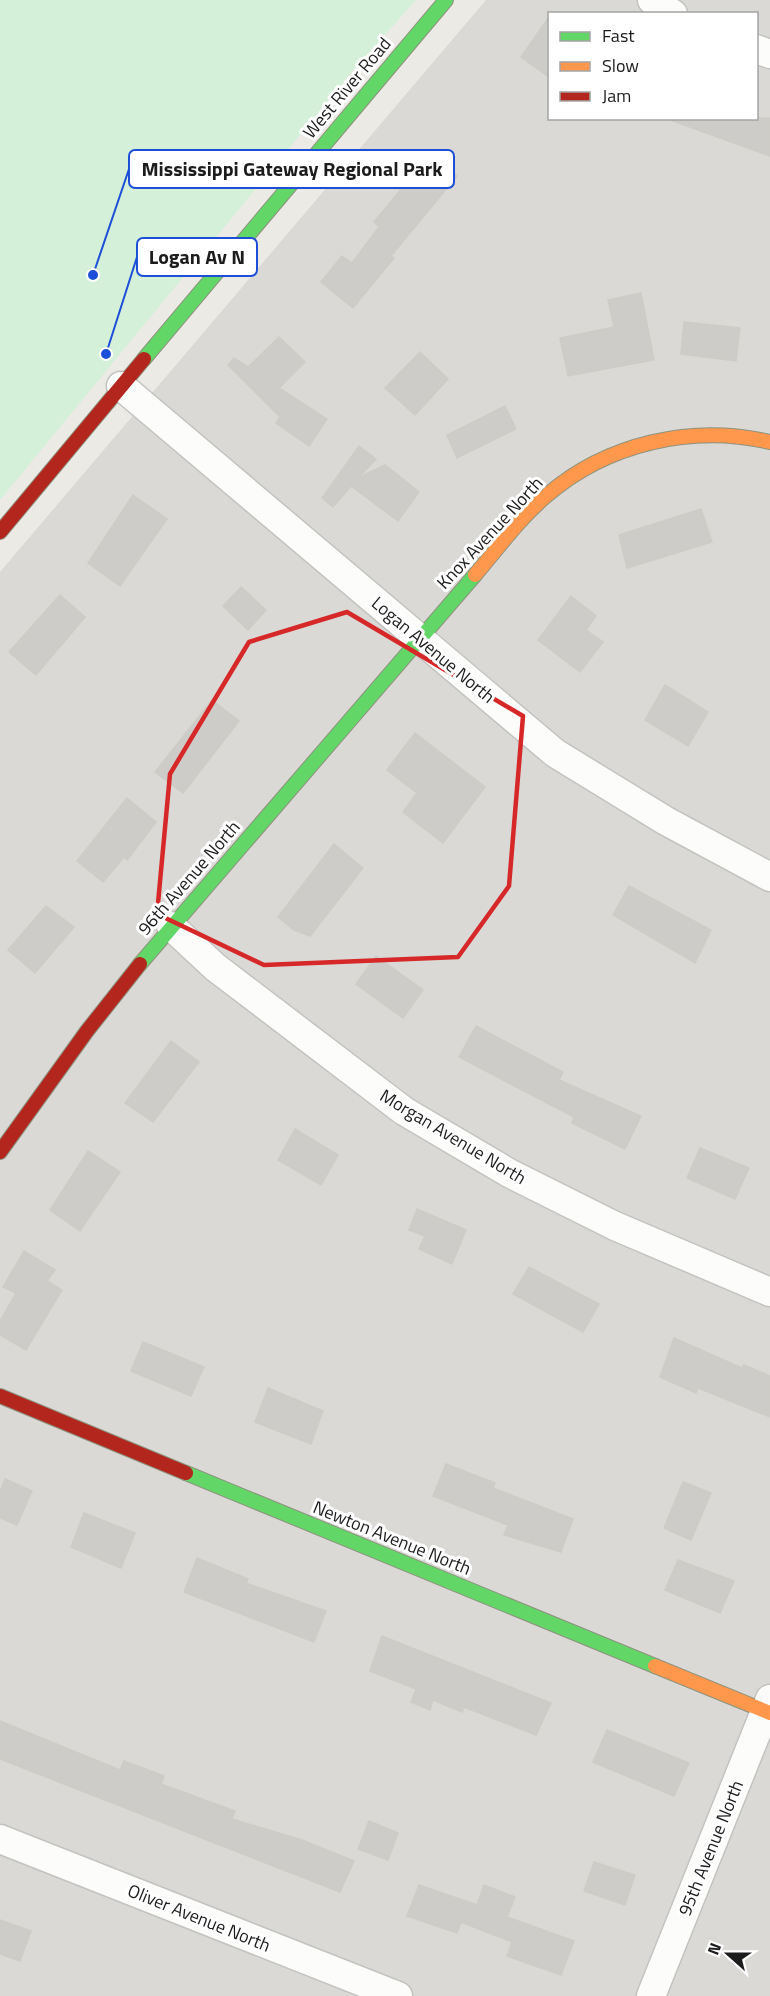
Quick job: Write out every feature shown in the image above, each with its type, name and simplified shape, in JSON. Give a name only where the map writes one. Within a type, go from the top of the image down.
[{"type":"street","name":"West River Road","points":[[0,532],[446,0]]},
{"type":"street","points":[[652,0],[671,12]]},
{"type":"street","name":"Logan Avenue North","points":[[121,386],[555,753],[666,821],[770,877]]},
{"type":"street","name":"Knox Avenue North","points":[[419,638],[519,525],[556,487],[603,459],[653,441],[707,434],[770,442]]},
{"type":"street","name":"96th Avenue North","points":[[0,1152],[46,1083],[171,926],[419,638]]},
{"type":"street","name":"Morgan Avenue North","points":[[171,926],[215,967],[404,1111],[509,1173],[615,1226],[770,1292]]},
{"type":"street","name":"Newton Avenue North","points":[[0,1396],[768,1708]]},
{"type":"street","name":"95th Avenue North","points":[[651,1996],[768,1708]]},
{"type":"street","name":"Oliver Avenue North","points":[[0,1839],[398,1996]]},
{"type":"highlighted area","points":[[347,612],[523,716],[509,886],[458,957],[264,965],[157,914],[170,774],[249,642]]},
{"type":"shaded area","points":[[486,0],[770,0],[770,1996],[0,1996],[0,572]]},
{"type":"green space","points":[[0,0],[416,0],[355,68],[0,500]]},
{"type":"building","points":[[548,18],[548,76],[521,57]]},
{"type":"building","points":[[770,118],[770,156],[673,121]]},
{"type":"building","points":[[431,153],[457,176],[391,256],[394,258],[353,308],[321,282],[342,256],[352,263],[379,227],[374,222]]},
{"type":"building","points":[[641,293],[654,360],[568,376],[560,338],[614,327],[608,300]]},
{"type":"building","points":[[684,322],[740,328],[736,361],[681,354]]},
{"type":"building","points":[[279,337],[305,362],[279,388],[327,419],[309,446],[276,423],[280,417],[228,365],[234,358],[248,367]]},
{"type":"building","points":[[420,352],[448,379],[415,415],[385,388]]},
{"type":"building","points":[[505,406],[516,429],[457,458],[447,435]]},
{"type":"building","points":[[359,446],[376,459],[358,478],[385,465],[419,492],[398,521],[351,486],[333,507],[322,498]]},
{"type":"building","points":[[133,495],[167,519],[120,586],[88,563]]},
{"type":"building","points":[[701,509],[712,542],[627,568],[619,535]]},
{"type":"building","points":[[241,587],[266,610],[248,630],[223,606]]},
{"type":"building","points":[[60,595],[85,617],[36,675],[9,652]]},
{"type":"building","points":[[571,596],[596,616],[586,630],[603,642],[580,672],[538,640]]},
{"type":"building","points":[[665,685],[708,712],[688,746],[645,720]]},
{"type":"building","points":[[212,700],[239,721],[183,793],[155,772]]},
{"type":"building","points":[[415,733],[485,787],[443,843],[403,812],[417,793],[387,770]]},
{"type":"building","points":[[127,798],[156,822],[127,860],[124,857],[103,882],[77,861]]},
{"type":"building","points":[[334,844],[363,868],[310,936],[294,930],[278,917]]},
{"type":"building","points":[[629,886],[711,930],[695,963],[613,915]]},
{"type":"building","points":[[46,906],[74,927],[35,973],[8,950]]},
{"type":"building","points":[[376,956],[423,990],[403,1018],[356,984]]},
{"type":"building","points":[[476,1026],[563,1072],[559,1080],[641,1116],[625,1149],[572,1123],[574,1117],[459,1057]]},
{"type":"building","points":[[171,1041],[199,1062],[153,1122],[125,1103]]},
{"type":"building","points":[[295,1129],[338,1155],[321,1185],[278,1160]]},
{"type":"building","points":[[700,1148],[749,1168],[735,1199],[687,1178]]},
{"type":"building","points":[[88,1151],[120,1172],[80,1231],[50,1210]]},
{"type":"building","points":[[417,1209],[466,1230],[452,1264],[419,1249],[425,1236],[409,1230]]},
{"type":"building","points":[[24,1251],[55,1270],[47,1281],[62,1290],[26,1350],[0,1335],[0,1321],[16,1293],[3,1287]]},
{"type":"building","points":[[529,1267],[599,1304],[583,1332],[513,1294]]},
{"type":"building","points":[[674,1338],[742,1368],[744,1365],[770,1376],[770,1417],[698,1388],[696,1393],[660,1377]]},
{"type":"building","points":[[143,1342],[204,1367],[191,1396],[131,1371]]},
{"type":"building","points":[[268,1388],[323,1411],[311,1444],[255,1422]]},
{"type":"building","points":[[446,1464],[495,1483],[493,1488],[573,1519],[561,1552],[504,1535],[508,1525],[433,1496]]},
{"type":"building","points":[[5,1479],[32,1491],[17,1525],[0,1518],[0,1492]]},
{"type":"building","points":[[683,1482],[711,1493],[691,1540],[664,1528]]},
{"type":"building","points":[[84,1513],[135,1533],[121,1568],[71,1547]]},
{"type":"building","points":[[197,1558],[248,1579],[246,1583],[326,1611],[314,1642],[184,1592]]},
{"type":"building","points":[[678,1560],[734,1581],[720,1613],[665,1590]]},
{"type":"building","points":[[382,1636],[551,1703],[536,1735],[464,1707],[462,1712],[433,1700],[430,1710],[411,1702],[416,1689],[370,1671]]},
{"type":"building","points":[[0,1721],[120,1770],[124,1761],[164,1776],[161,1784],[235,1811],[232,1819],[302,1840],[354,1861],[340,1892],[0,1759]]},
{"type":"building","points":[[607,1730],[689,1763],[674,1796],[593,1762]]},
{"type":"building","points":[[369,1821],[398,1833],[388,1860],[358,1849]]},
{"type":"building","points":[[594,1862],[635,1875],[625,1905],[584,1891]]},
{"type":"building","points":[[419,1885],[477,1905],[484,1885],[515,1897],[507,1917],[574,1941],[561,1975],[507,1956],[512,1942],[461,1922],[457,1933],[407,1916]]},
{"type":"building","points":[[0,1920],[31,1931],[20,1961],[0,1954]]},
{"type":"traffic: fast","points":[[144,359],[446,0]]},
{"type":"traffic: fast","points":[[140,964],[475,575]]},
{"type":"traffic: fast","points":[[186,1473],[655,1666]]},
{"type":"traffic: slow","points":[[475,575],[536,505],[570,478],[596,463],[652,442],[681,437],[711,435],[770,442]]},
{"type":"traffic: slow","points":[[655,1666],[770,1713]]},
{"type":"traffic: jam","points":[[0,532],[144,359]]},
{"type":"traffic: jam","points":[[0,1152],[87,1031],[140,964]]},
{"type":"traffic: jam","points":[[0,1396],[186,1473]]},
{"type":"place","name":"Mississippi Gateway Regional Park","points":[[93,275]]},
{"type":"place","name":"Logan Av N","points":[[106,354]]}]
